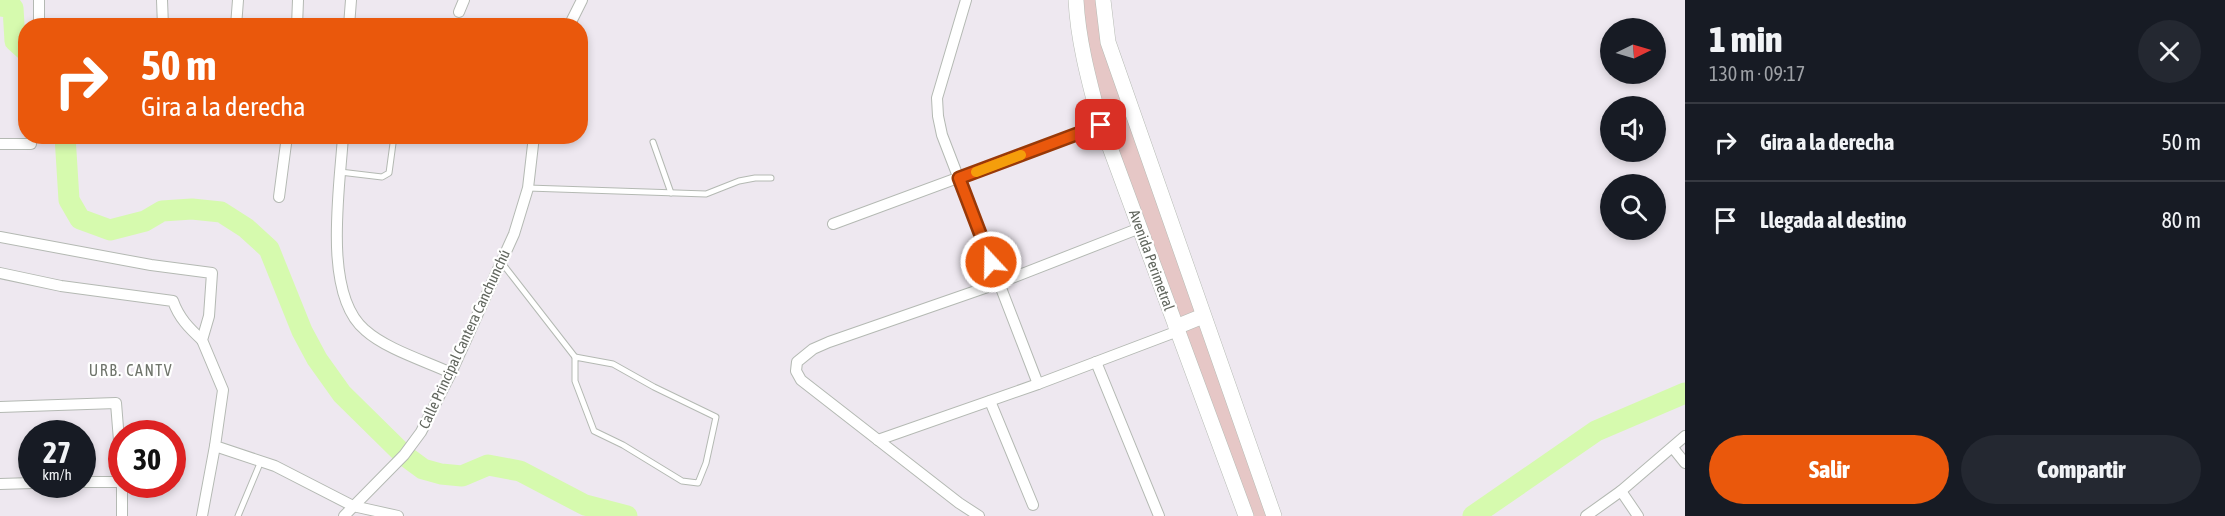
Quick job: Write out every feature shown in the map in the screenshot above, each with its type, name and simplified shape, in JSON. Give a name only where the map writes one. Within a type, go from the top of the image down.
[{"type":"main road","name":"Avenida Perimetral","points":[[1076,0],[1086,69],[1101,125],[1246,516]]},
{"type":"main road","name":"Avenida Perimetral","points":[[1103,0],[1108,42],[1274,516]]},
{"type":"main road","points":[[1177,329],[1203,316]]},
{"type":"street","points":[[39,0],[39,18]]},
{"type":"street","points":[[162,0],[163,18]]},
{"type":"street","points":[[237,18],[238,0]]},
{"type":"street","points":[[297,18],[298,0]]},
{"type":"street","points":[[350,18],[351,0]]},
{"type":"street","points":[[459,12],[464,0]]},
{"type":"street","points":[[573,18],[582,0]]},
{"type":"street","points":[[966,0],[937,98],[938,116],[942,135],[1038,384]]},
{"type":"street","points":[[833,224],[1101,125]]},
{"type":"street","points":[[0,144],[31,144]]},
{"type":"street","points":[[279,197],[286,144]]},
{"type":"street","points":[[342,144],[336,264],[350,312],[364,330],[388,344],[451,373]]},
{"type":"street","name":"Calle Principal Cantera Canchunchú","points":[[344,516],[404,455],[421,432],[451,373],[514,234],[528,188],[533,144]]},
{"type":"street","points":[[979,516],[959,503],[801,380],[796,371],[797,362],[813,349],[829,342],[999,283],[1140,228]]},
{"type":"street","points":[[0,237],[151,265],[212,273],[209,316],[202,340]]},
{"type":"street","points":[[0,273],[62,286],[173,301],[187,327],[202,340],[223,390],[202,516]]},
{"type":"street","points":[[878,440],[1038,384],[1177,329]]},
{"type":"street","points":[[1096,362],[1159,516]]},
{"type":"street","points":[[990,401],[1034,505]]},
{"type":"street","points":[[0,407],[116,403],[117,420]]},
{"type":"street","points":[[1586,516],[1621,491],[1685,436]]},
{"type":"street","points":[[215,446],[275,466],[353,506],[398,516]]},
{"type":"street","points":[[1673,448],[1685,463]]},
{"type":"street","points":[[0,484],[18,483]]},
{"type":"street","points":[[1621,491],[1638,516]]},
{"type":"street","points":[[122,498],[122,516]]},
{"type":"lane","points":[[653,141],[671,193]]},
{"type":"lane","points":[[340,172],[386,176],[389,172],[393,144]]},
{"type":"lane","points":[[528,188],[706,194],[739,181],[771,178]]},
{"type":"lane","points":[[501,261],[575,357],[575,381],[594,431],[623,445],[682,481],[698,483],[706,463],[716,417],[613,364],[575,357]]},
{"type":"lane","points":[[238,516],[261,461]]},
{"type":"shaded area","points":[[1076,0],[1103,0],[1108,42],[1274,516],[1246,516],[1098,115]]},
{"type":"waterway","points":[[0,6],[13,8],[15,41],[18,44]]},
{"type":"waterway","points":[[66,144],[69,200],[80,219],[110,230],[145,221],[162,211],[192,209],[221,212],[246,228],[269,249],[302,331],[317,359],[342,394],[404,455],[423,469],[462,476],[488,465],[520,471],[585,505],[627,516]]},
{"type":"waterway","points":[[1473,516],[1596,431],[1685,393]]},
{"type":"slow traffic","points":[[976,172],[1021,155]]},
{"type":"district","name":"URB. CANTV","points":[[131,370]]},
{"type":"route","points":[[991,262],[959,178],[1101,125]]}]
